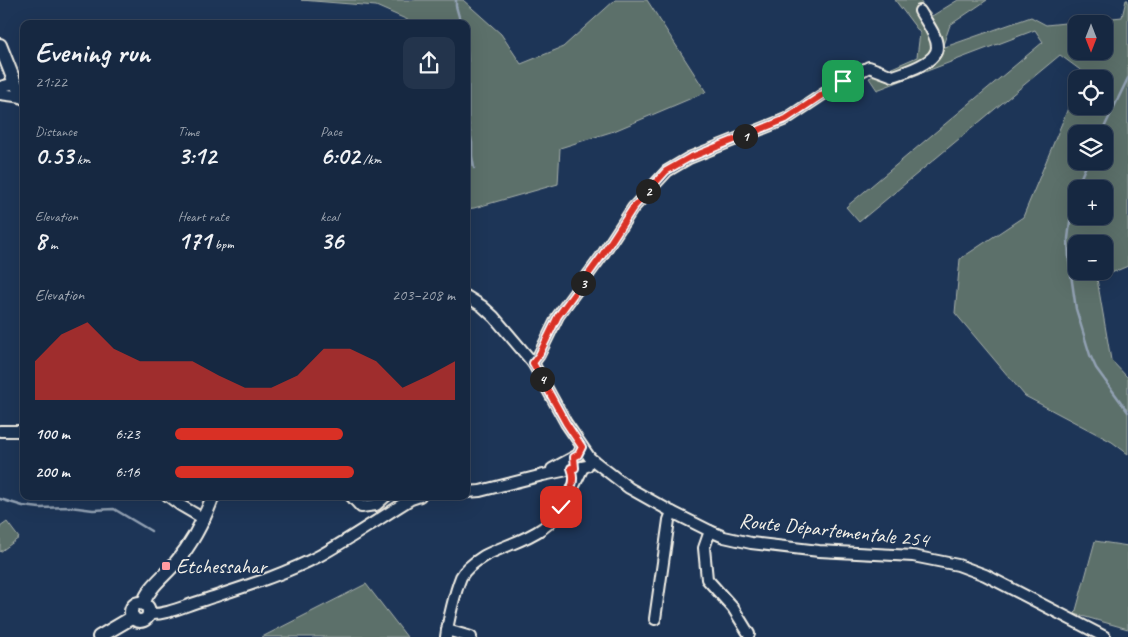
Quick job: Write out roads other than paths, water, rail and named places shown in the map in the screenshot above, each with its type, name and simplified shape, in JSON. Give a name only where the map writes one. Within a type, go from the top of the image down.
[{"type":"main road","points":[[0,45],[20,91]]},
{"type":"main road","points":[[98,637],[134,618],[133,607],[137,604],[146,609],[148,590],[178,560],[204,519],[211,500]]},
{"type":"street","points":[[533,363],[539,355],[558,316],[601,257],[633,208],[666,171],[689,158],[786,119],[843,81],[869,67],[893,76],[915,68],[932,58],[936,54],[937,46],[933,34],[920,12]]},
{"type":"street","points":[[0,87],[15,83]]},
{"type":"street","points":[[0,94],[20,96]]},
{"type":"street","name":"Route Départementale 254","points":[[470,298],[494,317],[533,363],[566,423],[582,447],[597,464],[629,488],[672,512],[710,532],[751,543],[819,551],[913,556],[958,565],[985,575],[1105,637]]},
{"type":"street","points":[[0,431],[20,431]]},
{"type":"street","points":[[543,474],[578,455],[582,447]]},
{"type":"street","points":[[471,637],[447,633],[462,576],[470,566],[484,556],[522,540],[544,528],[552,520],[572,489],[573,474],[576,468],[574,457]]},
{"type":"street","points":[[470,492],[506,486],[543,474],[597,464]]},
{"type":"street","points":[[173,500],[204,519]]},
{"type":"street","points":[[355,500],[361,507],[376,505],[382,500]]},
{"type":"street","points":[[146,609],[164,612],[260,581],[300,565],[319,556],[408,500]]},
{"type":"street","points":[[655,620],[669,520],[672,512]]},
{"type":"street","points":[[710,532],[704,548],[707,579],[733,608],[749,634]]},
{"type":"waterway","points":[[456,0],[460,20]]},
{"type":"waterway","points":[[1105,125],[1128,78]]},
{"type":"waterway","points":[[470,132],[474,168]]},
{"type":"waterway","points":[[1084,170],[1073,196],[1068,239],[1069,261],[1076,309],[1090,355],[1096,368],[1128,412]]},
{"type":"waterway","points":[[0,499],[23,506],[40,508],[114,509],[151,531]]},
{"type":"place","name":"Etchessahar","points":[[166,566]]}]
